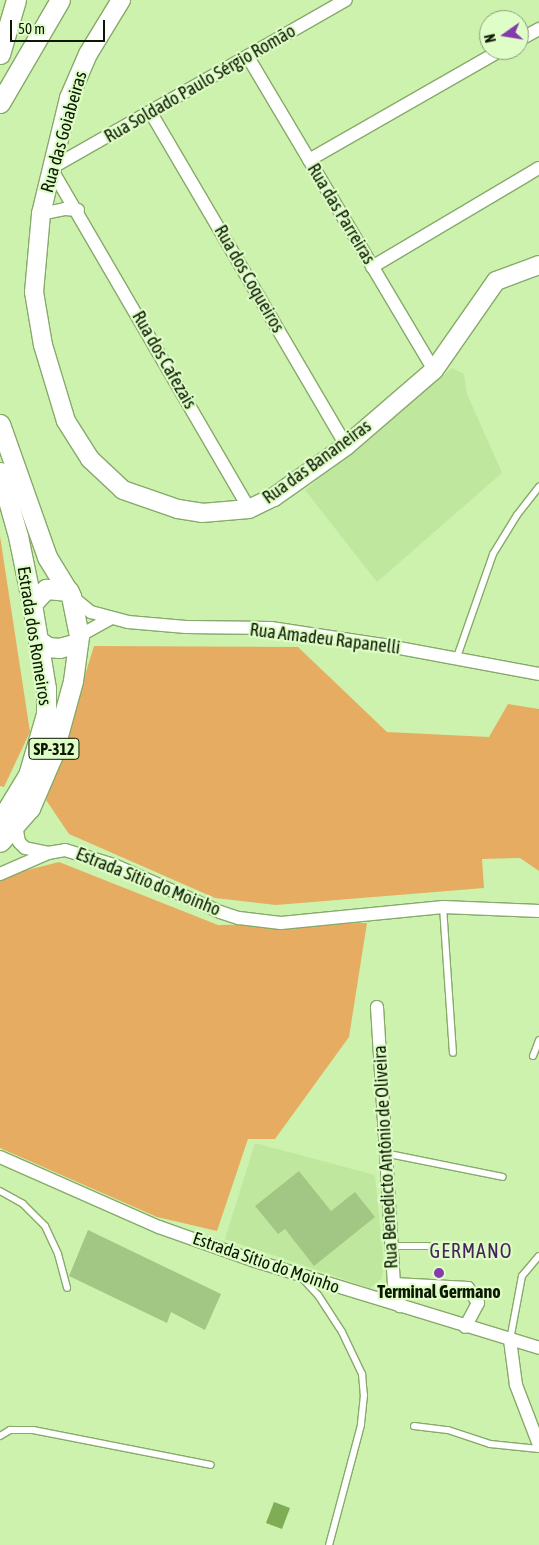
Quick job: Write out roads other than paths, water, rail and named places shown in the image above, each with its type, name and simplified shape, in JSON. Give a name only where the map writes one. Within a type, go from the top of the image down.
[{"type":"main road","points":[[0,54],[16,0]]},
{"type":"main road","points":[[0,103],[60,0]]},
{"type":"main road","name":"Estrada dos Romeiros","points":[[0,424],[44,548],[70,594],[79,640],[73,681],[52,757],[30,808],[5,835]]},
{"type":"main road","name":"Estrada dos Romeiros","points":[[0,472],[18,536],[39,640],[46,689],[43,734],[5,835]]},
{"type":"main road","points":[[32,604],[46,589],[70,594]]},
{"type":"main road","points":[[39,640],[48,647],[59,648],[79,640]]},
{"type":"street","name":"Rua das Goiabeiras","points":[[41,214],[78,75],[121,0]]},
{"type":"street","name":"Rua Soldado Paulo Sérgio Romão","points":[[52,169],[346,0]]},
{"type":"street","name":"Rua das Parreiras","points":[[248,57],[434,370]]},
{"type":"street","points":[[309,160],[484,60]]},
{"type":"street","name":"Rua dos Coqueiros","points":[[151,113],[346,446]]},
{"type":"street","points":[[372,267],[539,168]]},
{"type":"street","name":"Rua dos Cafezais","points":[[52,169],[78,210],[249,509]]},
{"type":"street","points":[[41,214],[65,209],[78,210]]},
{"type":"street","name":"Rua das Bananeiras","points":[[41,214],[35,265],[37,319],[58,398],[78,444],[110,480],[141,498],[202,513],[249,509],[274,497],[346,446],[434,370],[454,345],[490,288],[508,275],[539,265]]},
{"type":"street","name":"Rua Amadeu Rapanelli","points":[[70,594],[91,612],[110,619],[186,627],[271,628],[457,658],[539,674]]},
{"type":"street","points":[[79,640],[110,619]]},
{"type":"street","points":[[5,835],[19,842],[25,848],[48,854]]},
{"type":"street","name":"Estrada Sítio do Moinho","points":[[0,874],[48,854],[65,850],[93,858],[200,904],[258,921],[314,921],[443,907],[539,910]]},
{"type":"street","name":"Rua Benedicto Antônio de Oliveira","points":[[377,1007],[384,1153],[391,1246],[394,1284],[400,1306]]},
{"type":"street","name":"Estrada Sítio do Moinho","points":[[0,1158],[159,1227],[298,1275],[539,1348]]},
{"type":"street","points":[[394,1284],[468,1288],[478,1304],[465,1327]]},
{"type":"street","points":[[510,1340],[516,1385],[539,1447]]},
{"type":"lane","points":[[457,658],[493,554],[516,515],[539,487]]},
{"type":"lane","points":[[443,907],[453,1053]]},
{"type":"lane","points":[[533,1056],[539,1040]]},
{"type":"lane","points":[[384,1153],[503,1177]]},
{"type":"lane","points":[[0,1191],[23,1204],[45,1226],[58,1254],[67,1288]]},
{"type":"lane","points":[[391,1246],[428,1246]]},
{"type":"lane","points":[[510,1340],[522,1276],[539,1256]]},
{"type":"lane","points":[[298,1275],[318,1295],[342,1332],[362,1374],[364,1395],[361,1425],[329,1545]]},
{"type":"lane","points":[[414,1426],[448,1430],[490,1444],[539,1447]]},
{"type":"lane","points":[[0,1436],[10,1430],[32,1430],[211,1465]]},
{"type":"place","name":"Terminal Germano","points":[[439,1273]]},
{"type":"district","name":"GERMANO","points":[[471,1250]]}]
